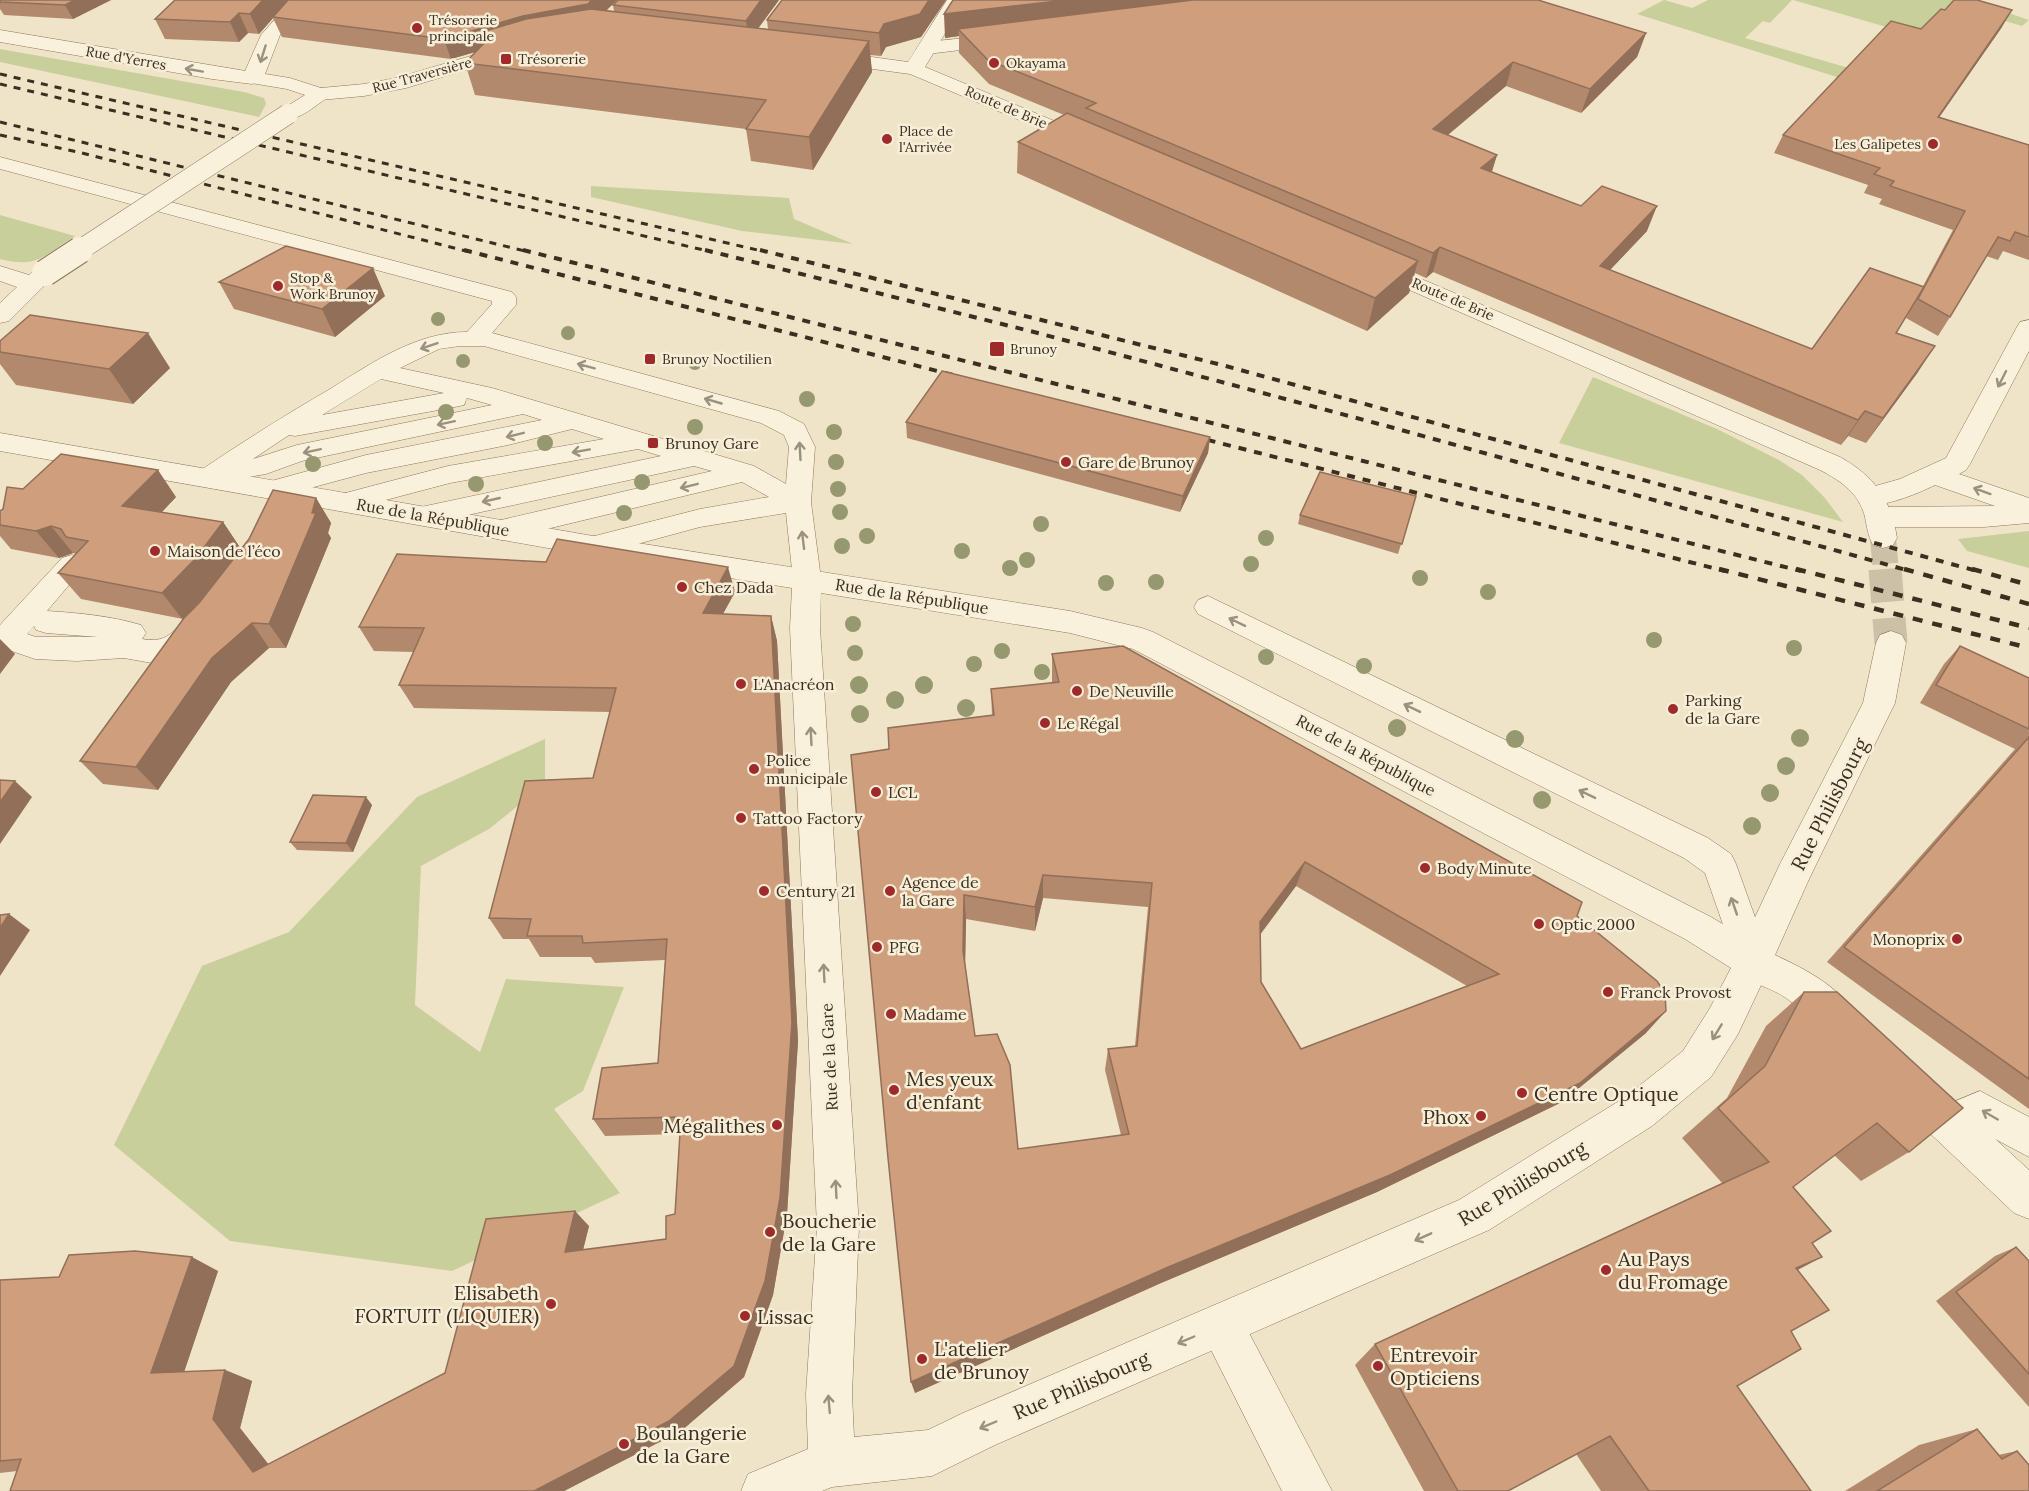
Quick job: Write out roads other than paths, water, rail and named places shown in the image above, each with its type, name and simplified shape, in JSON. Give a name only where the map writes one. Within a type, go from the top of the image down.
[{"type":"street","points":[[252,78],[258,71],[266,42],[302,0]]},
{"type":"street","points":[[812,55],[914,69],[956,0]]},
{"type":"street","name":"Rue d'Yerres","points":[[0,36],[212,73],[290,84],[321,94]]},
{"type":"street","points":[[927,48],[1027,37]]},
{"type":"street","name":"Rue Traversière","points":[[321,94],[399,84],[524,46]]},
{"type":"street","name":"Route de Brie","points":[[914,69],[1112,153]]},
{"type":"street","points":[[0,316],[39,278],[321,94]]},
{"type":"street","name":"Route de Brie","points":[[1354,257],[1824,461],[1854,479],[1878,517]]},
{"type":"street","points":[[0,273],[39,278]]},
{"type":"street","points":[[1878,517],[1910,486],[1956,464],[2029,327]]},
{"type":"street","name":"Rue de la République","points":[[0,442],[207,478],[277,499],[344,502],[593,546],[1070,622],[1142,640],[1698,928],[1754,962],[1802,987],[2029,1198]]},
{"type":"street","points":[[1935,475],[2029,508]]},
{"type":"street","points":[[1878,517],[1984,517],[2029,513]]},
{"type":"street","name":"Rue de la Gare","points":[[807,579],[805,621],[838,1226],[828,1394],[832,1463]]},
{"type":"street","name":"Rue Philisbourg","points":[[832,1463],[932,1453],[979,1429],[1474,1215],[1638,1112],[1697,1064],[1728,1013],[1793,875],[1880,703],[1891,643]]},
{"type":"street","points":[[1221,1326],[1308,1491]]},
{"type":"street","points":[[765,1491],[832,1463]]},
{"type":"lane","points":[[0,163],[504,297],[504,305],[474,339]]},
{"type":"lane","points":[[207,478],[275,432],[399,358],[433,343],[485,339],[770,417],[795,430],[802,447],[798,502],[807,579]]},
{"type":"lane","points":[[378,371],[483,394],[745,472],[798,502]]},
{"type":"lane","points":[[275,432],[483,394]]},
{"type":"lane","points":[[207,478],[266,465],[297,454],[524,406]]},
{"type":"lane","points":[[277,499],[366,464],[507,437],[572,421]]},
{"type":"lane","points":[[344,502],[448,475],[638,441]]},
{"type":"lane","points":[[422,516],[693,457]]},
{"type":"lane","points":[[501,530],[745,472]]},
{"type":"lane","points":[[593,546],[700,518],[798,502]]},
{"type":"lane","points":[[72,565],[6,638],[35,648],[77,650],[124,647],[152,652],[173,650],[213,609]]},
{"type":"lane","points":[[1208,608],[1696,848],[1719,864],[1754,962]]},
{"type":"lane","points":[[46,622],[131,633],[124,647]]},
{"type":"lane","points":[[1948,1123],[1980,1110],[2029,1138]]},
{"type":"tunnel","points":[[1883,538],[1886,571]]},
{"type":"tunnel","points":[[1885,569],[1891,643]]},
{"type":"railway","points":[[0,74],[766,252]]},
{"type":"railway","points":[[0,84],[712,252]]},
{"type":"railway","points":[[0,122],[529,252]]},
{"type":"railway","points":[[0,135],[82,153],[470,252]]},
{"type":"railway","points":[[464,250],[957,376]]},
{"type":"railway","points":[[523,250],[1801,571]]},
{"type":"railway","points":[[705,250],[1034,332],[1394,428],[1910,571]]},
{"type":"railway","points":[[760,250],[1222,365],[1977,571]]},
{"type":"railway","points":[[1192,436],[1725,571]]},
{"type":"railway","points":[[1719,569],[2029,648]]},
{"type":"railway","points":[[1796,569],[2029,628]]},
{"type":"railway","points":[[1904,569],[2029,604]]},
{"type":"railway","points":[[1972,569],[2029,585]]},
{"type":"place","name":"Trésorerie principale","points":[[417,28]]},
{"type":"place","name":"Trésorerie","points":[[506,59]]},
{"type":"place","name":"Okayama","points":[[994,63]]},
{"type":"place","name":"Place de l'Arrivée","points":[[887,139]]},
{"type":"place","name":"Les Galipetes","points":[[1933,144]]},
{"type":"place","name":"Stop & Work Brunoy","points":[[278,286]]},
{"type":"place","name":"Brunoy","points":[[997,349]]},
{"type":"place","name":"Brunoy Noctilien","points":[[650,359]]},
{"type":"place","name":"Brunoy Gare","points":[[653,443]]},
{"type":"place","name":"Gare de Brunoy","points":[[1066,462]]},
{"type":"place","name":"Maison de l’éco","points":[[155,551]]},
{"type":"place","name":"Chez Dada","points":[[682,587]]},
{"type":"place","name":"L'Anacréon","points":[[741,684]]},
{"type":"place","name":"De Neuville","points":[[1077,691]]},
{"type":"place","name":"Parking de la Gare","points":[[1673,709]]},
{"type":"place","name":"Le Régal","points":[[1045,723]]},
{"type":"place","name":"Police municipale","points":[[754,769]]},
{"type":"place","name":"LCL","points":[[876,792]]},
{"type":"place","name":"Tattoo Factory","points":[[741,818]]},
{"type":"place","name":"Body Minute","points":[[1425,868]]},
{"type":"place","name":"Century 21","points":[[764,891]]},
{"type":"place","name":"Agence de la Gare","points":[[890,891]]},
{"type":"place","name":"Optic 2000","points":[[1539,924]]},
{"type":"place","name":"Monoprix","points":[[1957,939]]},
{"type":"place","name":"PFG","points":[[877,947]]},
{"type":"place","name":"Franck Provost","points":[[1608,992]]},
{"type":"place","name":"Madame","points":[[891,1014]]},
{"type":"place","name":"Mes yeux d'enfant","points":[[894,1090]]},
{"type":"place","name":"Centre Optique","points":[[1522,1093]]},
{"type":"place","name":"Phox","points":[[1481,1116]]},
{"type":"place","name":"Mégalithes","points":[[777,1125]]},
{"type":"place","name":"Boucherie de la Gare","points":[[770,1232]]},
{"type":"place","name":"Au Pays du Fromage","points":[[1606,1270]]},
{"type":"place","name":"Elisabeth FORTUIT (LIQUIER)","points":[[551,1304]]},
{"type":"place","name":"Lissac","points":[[745,1316]]},
{"type":"place","name":"L'atelier de Brunoy","points":[[922,1359]]},
{"type":"place","name":"Entrevoir Opticiens","points":[[1378,1366]]},
{"type":"place","name":"Boulangerie de la Gare","points":[[624,1444]]}]
